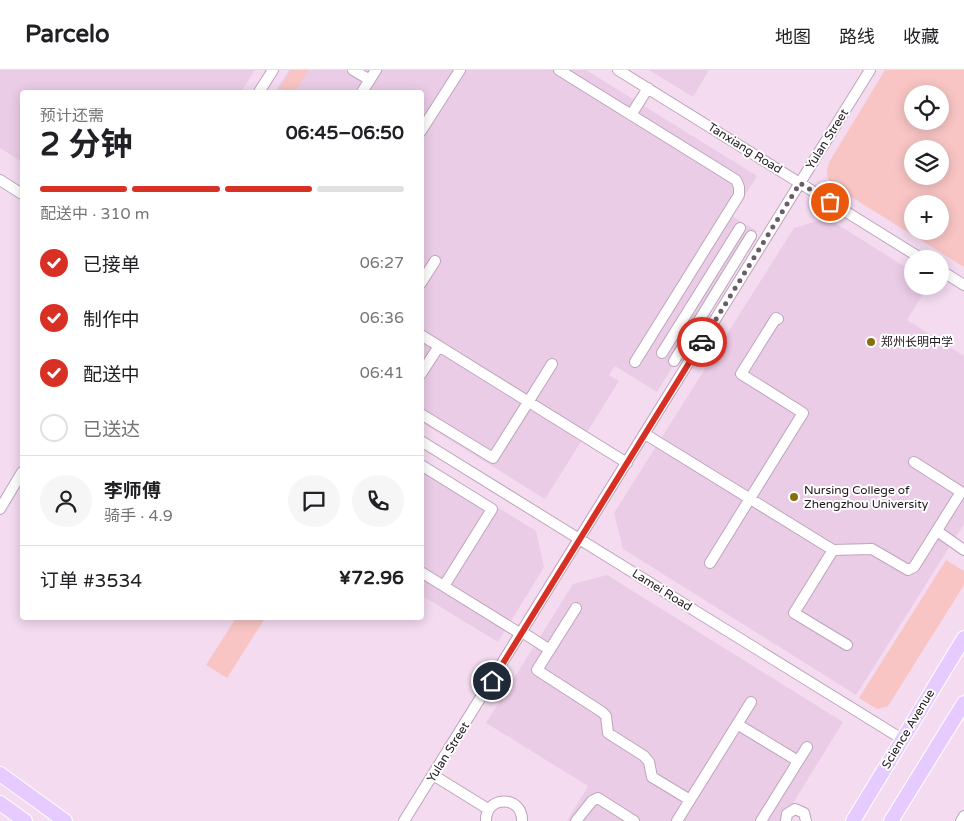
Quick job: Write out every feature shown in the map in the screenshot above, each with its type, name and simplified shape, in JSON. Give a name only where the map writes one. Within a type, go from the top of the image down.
[{"type":"main road","name":"Science Avenue","points":[[853,821],[964,638]]},
{"type":"main road","points":[[890,821],[964,703]]},
{"type":"main road","points":[[0,774],[65,821]]},
{"type":"main road","points":[[0,803],[25,821]]},
{"type":"street","points":[[260,90],[273,70]]},
{"type":"street","points":[[353,70],[370,80]]},
{"type":"street","points":[[363,90],[376,70]]},
{"type":"street","points":[[424,126],[460,70]]},
{"type":"street","points":[[559,70],[736,180],[739,187],[739,195],[725,219],[635,362]]},
{"type":"street","name":"Tanxiang Road","points":[[618,70],[908,250]]},
{"type":"street","name":"Yulan Street","points":[[404,821],[870,70]]},
{"type":"street","points":[[631,115],[648,88]]},
{"type":"street","points":[[0,180],[20,193]]},
{"type":"street","points":[[725,219],[763,243]]},
{"type":"street","points":[[662,353],[740,228]]},
{"type":"street","points":[[674,360],[751,236]]},
{"type":"street","points":[[424,278],[435,261]]},
{"type":"street","points":[[949,276],[964,285]]},
{"type":"street","points":[[710,563],[803,413],[741,374],[776,318],[778,319]]},
{"type":"street","points":[[424,337],[626,463]]},
{"type":"street","points":[[647,344],[685,368]]},
{"type":"street","points":[[424,369],[439,346]]},
{"type":"street","points":[[424,416],[493,458],[552,364]]},
{"type":"street","points":[[644,434],[833,550],[872,549],[904,569],[910,570],[914,567],[961,492],[914,462]]},
{"type":"street","name":"Lamei Road","points":[[424,444],[902,739]]},
{"type":"street","points":[[424,467],[492,509],[444,586]]},
{"type":"street","points":[[0,508],[20,475]]},
{"type":"street","points":[[936,531],[964,550]]},
{"type":"street","points":[[833,550],[794,612],[847,645]]},
{"type":"street","points":[[424,574],[550,650]]},
{"type":"street","points":[[576,608],[536,670],[602,712],[606,716],[608,733],[644,756],[649,762],[652,777],[690,800]]},
{"type":"street","points":[[677,821],[751,702]]},
{"type":"street","points":[[737,724],[798,762]]},
{"type":"street","points":[[761,821],[807,747]]},
{"type":"street","points":[[433,775],[488,809]]},
{"type":"street","points":[[576,821],[592,801],[598,798],[634,821]]},
{"type":"street","points":[[486,821],[488,809],[493,804],[501,801],[511,802],[518,808],[522,821]]},
{"type":"street","points":[[772,804],[787,817],[792,810],[799,809],[804,813],[806,821]]},
{"type":"street","points":[[961,821],[964,816]]},
{"type":"shaded area","points":[[0,70],[255,70],[242,90],[20,90],[20,161],[0,148]]},
{"type":"shaded area","points":[[289,70],[586,70],[757,176],[732,216],[757,231],[657,392],[615,366],[609,375],[619,381],[545,499],[424,424],[424,90],[276,90]]},
{"type":"shaded area","points":[[291,70],[309,70],[296,90],[278,90]]},
{"type":"shaded area","points":[[649,70],[709,70],[693,97]]},
{"type":"shaded area","points":[[885,70],[964,70],[964,267],[949,258],[949,250],[937,250],[921,240],[949,240],[949,195],[904,195],[904,230],[832,185],[828,179],[828,166]]},
{"type":"shaded area","name":"Nursing College of Zhengzhou University","points":[[827,218],[904,266],[904,295],[922,295],[907,320],[964,356],[964,524],[856,695],[623,549],[614,513],[794,228]]},
{"type":"shaded area","points":[[424,462],[536,531],[544,567],[498,642],[424,597]]},
{"type":"shaded area","points":[[946,560],[964,571],[964,585],[888,706],[877,709],[859,698]]},
{"type":"shaded area","points":[[607,575],[843,722],[782,821],[567,821],[588,786],[486,723],[573,584]]},
{"type":"shaded area","points":[[235,620],[264,620],[227,678],[206,665]]},
{"type":"way so far","points":[[702,342],[800,183],[830,202]]},
{"type":"place","name":"郑州长明中学","points":[[871,342]]},
{"type":"place","name":"Nursing College of Zhengzhou University","points":[[794,497]]},
{"type":"route","points":[[492,681],[702,342]]}]
